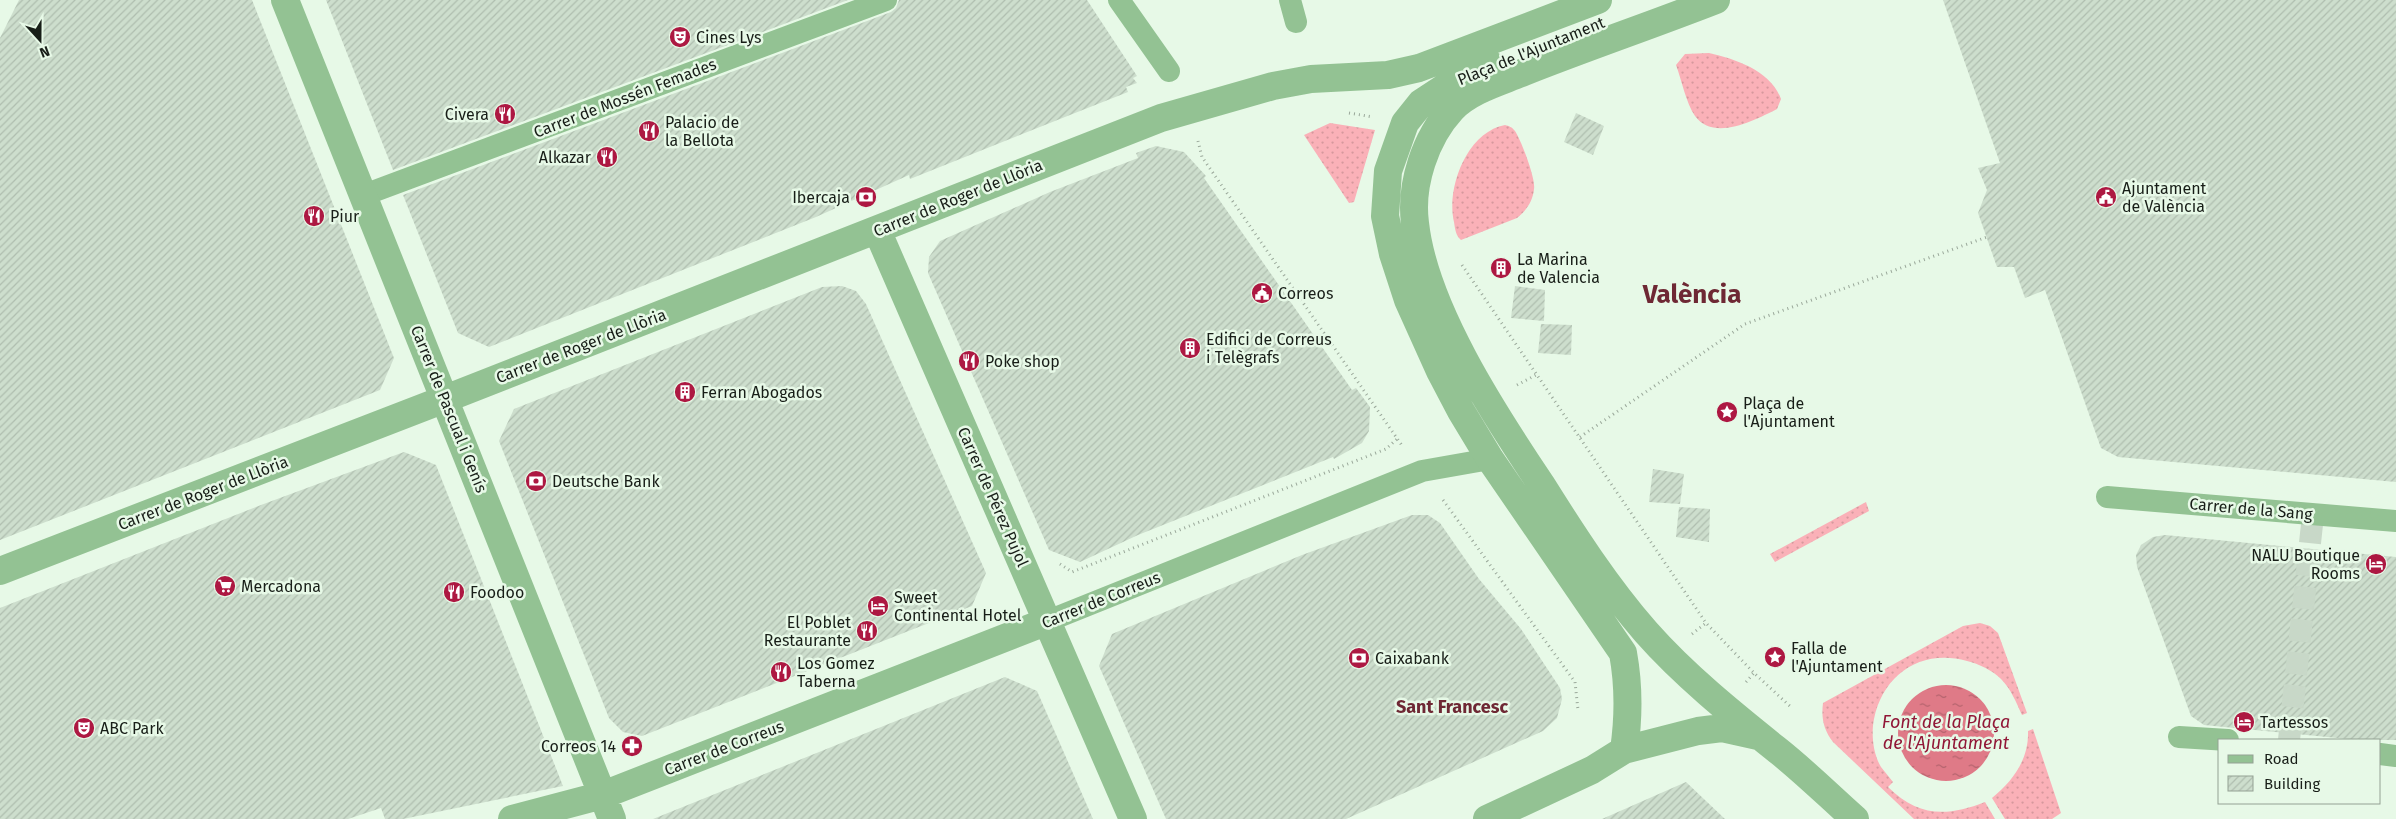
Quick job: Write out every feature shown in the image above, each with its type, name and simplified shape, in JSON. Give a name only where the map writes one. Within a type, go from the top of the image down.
[{"type":"street","name":"Carrer de Pascual i Genís","points":[[285,0],[608,807]]},
{"type":"street","name":"Carrer de Mossén Femades","points":[[364,195],[886,0]]},
{"type":"street","points":[[1119,0],[1169,71]]},
{"type":"street","points":[[1290,0],[1296,22]]},
{"type":"street","name":"Plaça de l'Ajuntament","points":[[1161,118],[1273,86],[1311,79],[1388,75],[1419,68],[1598,0]]},
{"type":"street","name":"Plaça de l'Ajuntament","points":[[1663,0],[1488,67],[1450,84],[1421,102],[1405,123],[1388,171],[1385,216],[1392,254],[1408,300],[1440,371],[1490,459],[1623,653],[1628,684],[1629,712],[1624,750],[1698,731],[1722,728],[1759,736]]},
{"type":"street","name":"Plaça de l'Ajuntament","points":[[1716,0],[1470,95],[1452,109],[1427,148],[1414,192],[1414,222],[1421,257],[1444,318],[1486,399],[1573,534],[1647,633],[1759,736],[1855,819]]},
{"type":"street","name":"Carrer de Roger de Llòria","points":[[0,571],[445,400],[1161,118]]},
{"type":"street","name":"Carrer de Pérez Pujol","points":[[877,230],[891,266],[1048,621],[1133,819]]},
{"type":"street","name":"Carrer de Correus","points":[[512,819],[608,807],[1048,621],[1422,471],[1490,459]]},
{"type":"street","name":"Carrer de la Sang","points":[[2106,497],[2396,521]]},
{"type":"street","points":[[2179,736],[2218,739]]},
{"type":"street","points":[[1487,819],[1592,770],[1624,750]]},
{"type":"street","points":[[2381,754],[2396,756]]},
{"type":"path","points":[[1195,132],[1202,157],[1397,438],[1575,682],[1578,710]]},
{"type":"path","points":[[1580,437],[1745,324],[1987,237]]},
{"type":"path","points":[[1461,264],[1706,623],[1754,673],[1792,708]]},
{"type":"path","points":[[1515,386],[1536,375]]},
{"type":"path","points":[[1053,560],[1072,572],[1386,449],[1397,438]]},
{"type":"shaded area","points":[[1709,53],[1741,63],[1761,74],[1776,89],[1781,99],[1777,109],[1735,126],[1723,128],[1703,124],[1695,116],[1689,105],[1676,65],[1685,54]]},
{"type":"shaded area","points":[[1330,123],[1375,130],[1354,202],[1349,203],[1304,135]]},
{"type":"shaded area","points":[[1505,125],[1515,131],[1524,151],[1534,184],[1531,202],[1517,218],[1461,240],[1455,230],[1452,208],[1453,193],[1462,163],[1480,138],[1492,130]]},
{"type":"shaded area","points":[[1866,502],[1869,511],[1775,562],[1770,554]]},
{"type":"shaded area","points":[[1980,623],[1990,626],[1998,633],[2027,713],[2022,715],[2008,687],[1989,670],[1967,661],[1935,658],[1907,668],[1886,689],[1874,719],[1873,737],[1874,750],[1878,762],[1893,782],[1888,787],[1899,797],[1922,809],[1946,812],[1985,802],[1995,819],[1914,819],[1833,742],[1824,724],[1822,714],[1823,703],[1963,626]]},
{"type":"shaded area","points":[[2033,729],[2061,813],[2052,819],[2005,819],[1992,798],[2007,784],[2018,769],[2026,751],[2028,731]]},
{"type":"water","name":"Font de la Plaça de l'Ajuntament","points":[[1946,685],[1964,688],[1980,699],[1991,715],[1994,733],[1991,751],[1980,767],[1964,778],[1946,781],[1928,778],[1912,767],[1901,751],[1898,733],[1901,715],[1912,699],[1928,688]]},
{"type":"building","points":[[19,0],[252,0],[394,358],[380,390],[0,540],[0,38]]},
{"type":"building","points":[[326,0],[848,0],[393,170]]},
{"type":"building","points":[[899,0],[1087,0],[1137,76],[1133,78],[1137,83],[1126,87],[1128,92],[910,179],[909,175],[816,217],[489,347],[458,333],[403,195],[891,12],[896,8]]},
{"type":"building","points":[[1943,0],[2396,0],[2396,482],[2118,457],[2101,448],[2045,290],[2025,298],[2014,267],[1997,267],[1978,213],[1987,190],[1978,168],[2000,163]]},
{"type":"building","points":[[1576,113],[1604,126],[1593,155],[1564,142]]},
{"type":"building","name":"Edifici de Correus i Telègrafs","points":[[1156,146],[1184,152],[1206,176],[1204,178],[1352,390],[1356,388],[1370,407],[1369,431],[1362,443],[1334,459],[1333,457],[1138,535],[1080,562],[1049,550],[928,273],[929,257],[940,241],[1050,192],[1138,158],[1136,153]]},
{"type":"building","points":[[842,286],[856,291],[866,304],[986,573],[972,606],[642,736],[623,732],[609,718],[499,441],[514,409],[822,287]]},
{"type":"building","points":[[1515,286],[1545,290],[1544,321],[1511,318]]},
{"type":"building","points":[[1541,324],[1572,325],[1571,355],[1538,353]]},
{"type":"building","points":[[404,452],[436,465],[563,786],[403,819],[385,819],[381,808],[348,819],[0,819],[0,608],[261,505]]},
{"type":"building","points":[[1653,469],[1684,474],[1680,504],[1649,502]]},
{"type":"building","points":[[1679,507],[1710,509],[1709,542],[1676,537]]},
{"type":"building","points":[[1412,515],[1428,515],[1440,523],[1479,579],[1521,629],[1560,688],[1562,699],[1557,718],[1543,731],[1346,819],[1166,819],[1099,666],[1112,634],[1302,555]]},
{"type":"building","points":[[2165,535],[2396,557],[2396,740],[2348,739],[2204,725],[2191,716],[2137,567],[2136,555],[2141,545],[2153,537]]},
{"type":"building","points":[[1005,677],[1037,691],[1093,819],[653,819]]},
{"type":"building","points":[[1686,782],[1725,819],[1602,819]]},
{"type":"tunnel","points":[[2289,739],[2313,515]]},
{"type":"place","name":"Cines Lys","points":[[680,37]]},
{"type":"place","name":"Civera","points":[[505,114]]},
{"type":"place","name":"Palacio de la Bellota","points":[[649,131]]},
{"type":"place","name":"Alkazar","points":[[607,157]]},
{"type":"place","name":"Ibercaja","points":[[866,197]]},
{"type":"place","name":"Ajuntament de València","points":[[2106,197]]},
{"type":"place","name":"Piur","points":[[314,216]]},
{"type":"place","name":"La Marina de Valencia","points":[[1501,268]]},
{"type":"place","name":"Correos","points":[[1262,293]]},
{"type":"place","name":"Edifici de Correus i Telègrafs","points":[[1190,348]]},
{"type":"place","name":"Poke shop","points":[[969,361]]},
{"type":"place","name":"Ferran Abogados","points":[[685,392]]},
{"type":"place","name":"Plaça de l'Ajuntament","points":[[1727,412]]},
{"type":"place","name":"Deutsche Bank","points":[[536,481]]},
{"type":"place","name":"NALU Boutique Rooms","points":[[2376,564]]},
{"type":"place","name":"Mercadona","points":[[225,586]]},
{"type":"place","name":"Foodoo","points":[[454,592]]},
{"type":"place","name":"Sweet Continental Hotel","points":[[878,606]]},
{"type":"place","name":"El Poblet Restaurante","points":[[867,631]]},
{"type":"place","name":"Falla de l'Ajuntament","points":[[1775,657]]},
{"type":"place","name":"Caixabank","points":[[1359,658]]},
{"type":"place","name":"Los Gomez Taberna","points":[[781,672]]},
{"type":"place","name":"Tartessos","points":[[2244,722]]},
{"type":"place","name":"ABC Park","points":[[84,728]]},
{"type":"place","name":"Correos 14","points":[[632,746]]},
{"type":"district","name":"València","points":[[1692,294]]},
{"type":"district","name":"Sant Francesc","points":[[1452,707]]}]
